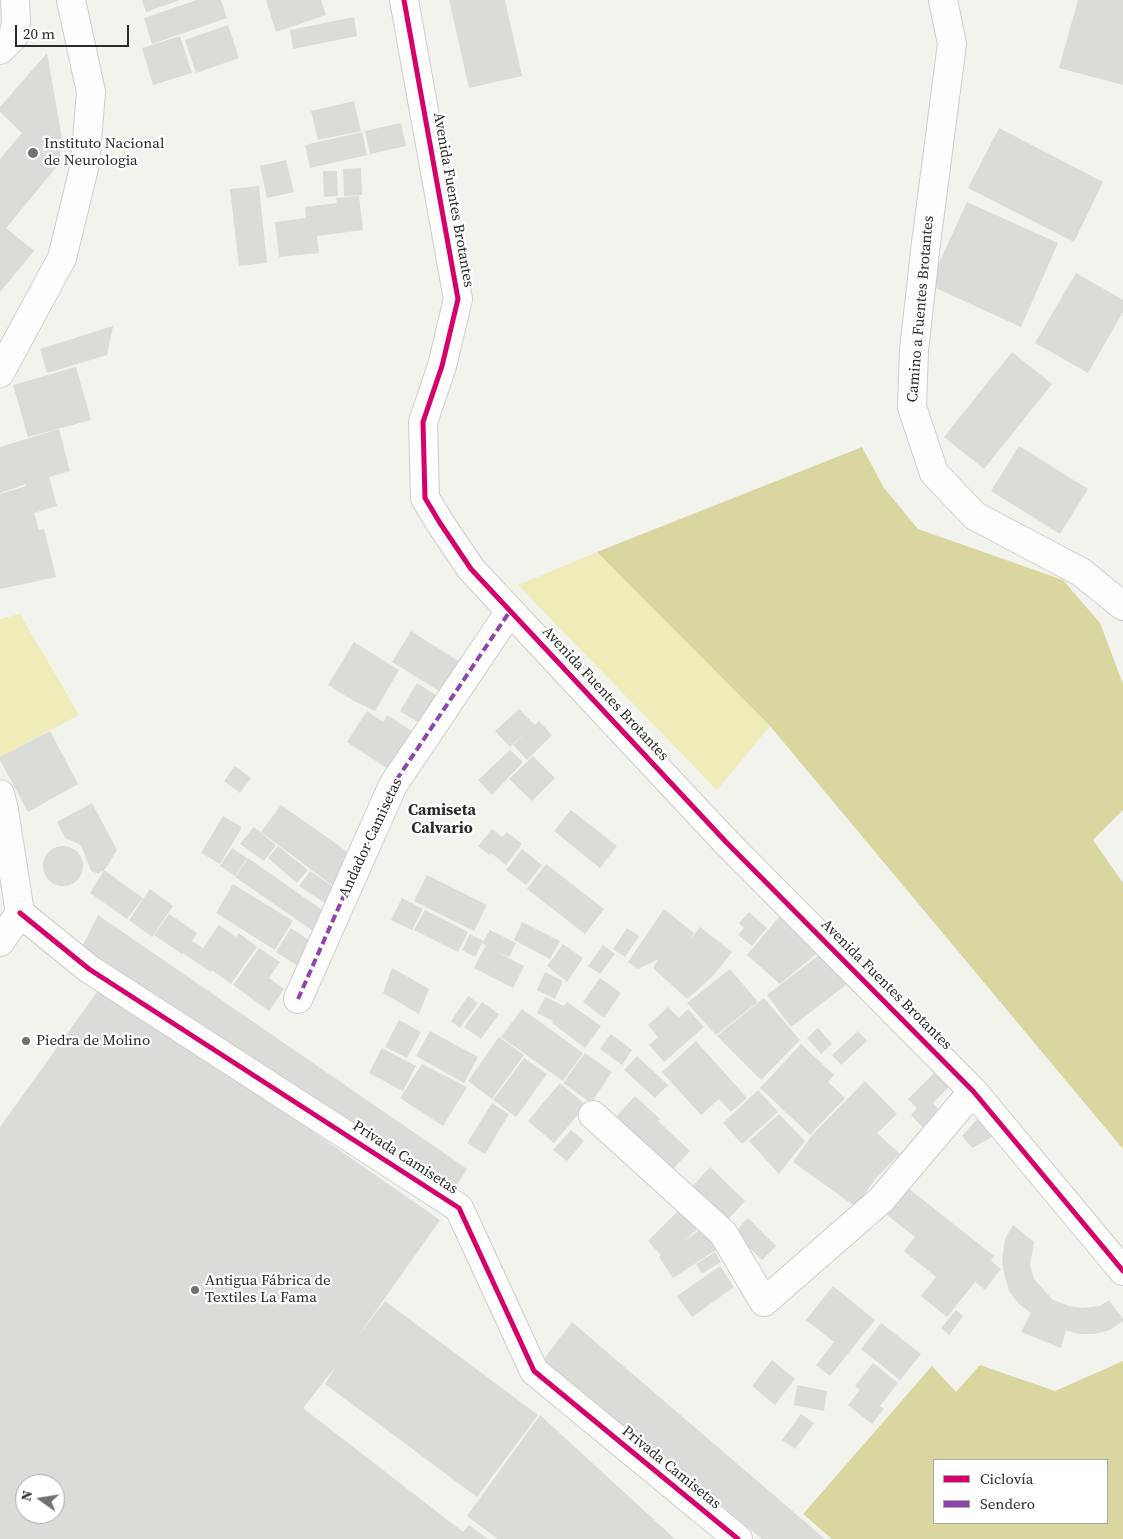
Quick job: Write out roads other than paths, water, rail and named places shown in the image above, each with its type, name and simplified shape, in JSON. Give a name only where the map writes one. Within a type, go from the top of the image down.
[{"type":"street","points":[[0,50],[13,37],[16,21],[15,0]]},
{"type":"street","points":[[0,373],[62,258],[85,164],[91,92],[71,0]]},
{"type":"street","name":"Avenida Fuentes Brotantes","points":[[404,0],[458,299],[442,366],[423,422],[425,498],[440,524],[471,568],[726,842],[973,1091],[1123,1271]]},
{"type":"street","name":"Camino a Fuentes Brotantes","points":[[943,0],[952,44],[914,350],[912,407],[934,473],[975,516],[1081,572],[1123,606]]},
{"type":"street","name":"Andador Camisetas","points":[[298,999],[393,785],[510,611]]},
{"type":"street","points":[[0,794],[20,913],[0,942]]},
{"type":"street","name":"Privada Camisetas","points":[[20,913],[89,969],[460,1208],[534,1371],[738,1539]]},
{"type":"street","points":[[594,1116],[723,1233],[764,1302],[881,1200],[973,1091]]},
{"type":"place","name":"Instituto Nacional de Neurologia","points":[[33,153]]},
{"type":"place","name":"Piedra de Molino","points":[[26,1041]]},
{"type":"place","name":"Antigua Fábrica de Textiles La Fama","points":[[195,1290]]},
{"type":"district","name":"Camiseta Calvario","points":[[442,820]]}]
